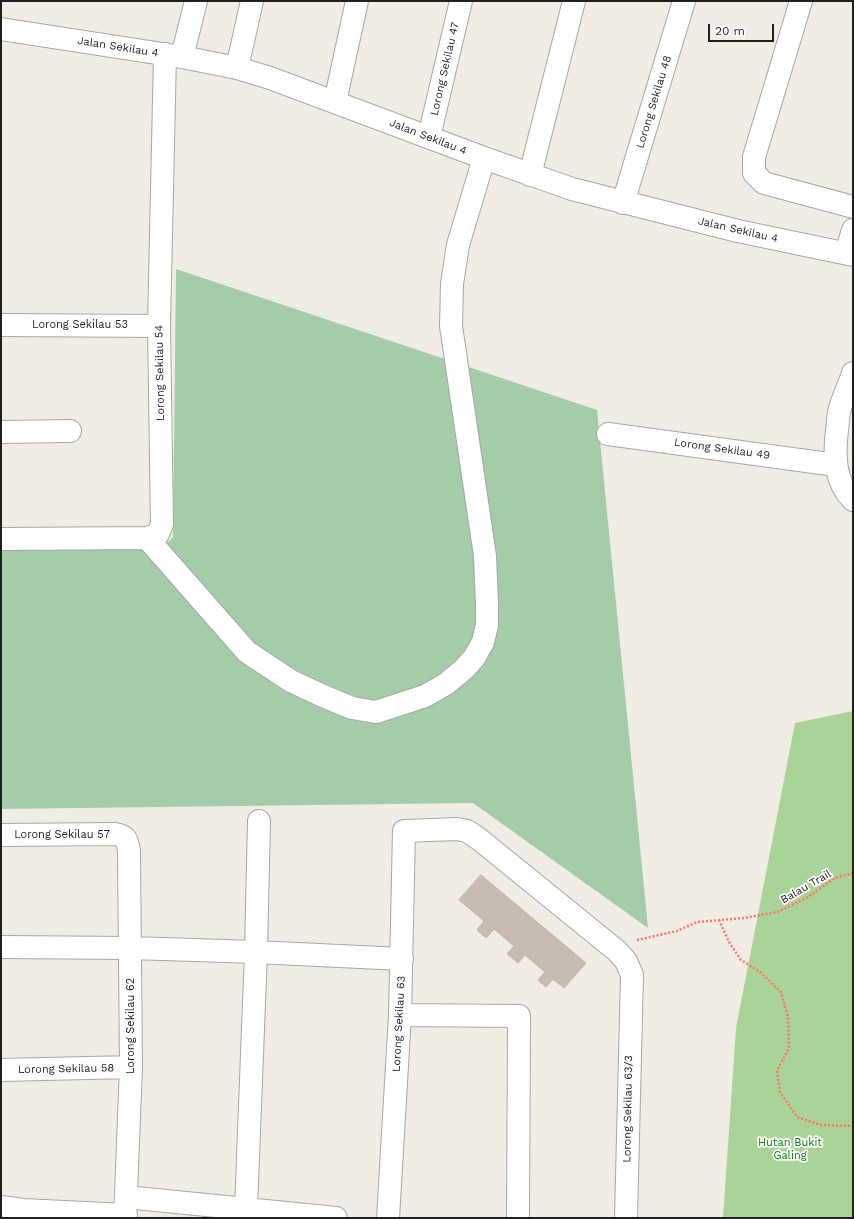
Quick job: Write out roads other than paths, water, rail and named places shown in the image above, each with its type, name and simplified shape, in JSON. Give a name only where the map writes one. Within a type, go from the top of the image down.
[{"type":"street","points":[[236,68],[252,1]]},
{"type":"street","points":[[334,102],[357,1]]},
{"type":"street","name":"Lorong Sekilau 47","points":[[429,137],[461,1]]},
{"type":"street","points":[[530,175],[574,1]]},
{"type":"street","name":"Lorong Sekilau 48","points":[[623,203],[684,1]]},
{"type":"street","points":[[800,1],[754,156],[754,173],[764,183],[853,206]]},
{"type":"street","name":"Lorong Sekilau 54","points":[[147,538],[158,534],[162,524],[159,326],[173,56],[190,2]]},
{"type":"street","name":"Jalan Sekilau 4","points":[[1,29],[173,56],[236,68],[270,78],[530,175],[572,189],[738,231],[850,254]]},
{"type":"street","points":[[1,539],[147,538],[248,652],[291,681],[352,708],[376,712],[425,696],[446,684],[474,658],[483,642],[487,625],[486,556],[454,356],[451,326],[452,284],[458,245],[484,158]]},
{"type":"street","points":[[850,254],[853,230]]},
{"type":"street","name":"Lorong Sekilau 53","points":[[1,325],[159,326]]},
{"type":"street","points":[[853,373],[840,411],[835,448],[838,478],[847,494],[853,500]]},
{"type":"street","points":[[1,432],[70,430]]},
{"type":"street","name":"Lorong Sekilau 49","points":[[608,434],[836,465]]},
{"type":"street","points":[[246,1209],[256,952],[259,821]]},
{"type":"street","name":"Lorong Sekilau 63/3","points":[[404,831],[457,829],[467,831],[479,839],[617,951],[626,961],[632,975],[626,1218]]},
{"type":"street","name":"Lorong Sekilau 63","points":[[388,1218],[400,1015],[404,831]]},
{"type":"street","name":"Lorong Sekilau 57","points":[[1,835],[115,834],[123,836]]},
{"type":"street","name":"Lorong Sekilau 62","points":[[123,836],[128,841],[129,851],[131,948],[131,1067],[126,1210]]},
{"type":"street","points":[[1,947],[131,948],[402,959]]},
{"type":"street","points":[[400,1015],[519,1016],[518,1218]]},
{"type":"street","name":"Lorong Sekilau 58","points":[[1,1070],[131,1067]]},
{"type":"street","points":[[1,1208],[23,1214],[126,1210],[246,1209],[336,1218]]},
{"type":"park label","name":"Hutan Bukit Galing","points":[[790,1149]]}]
